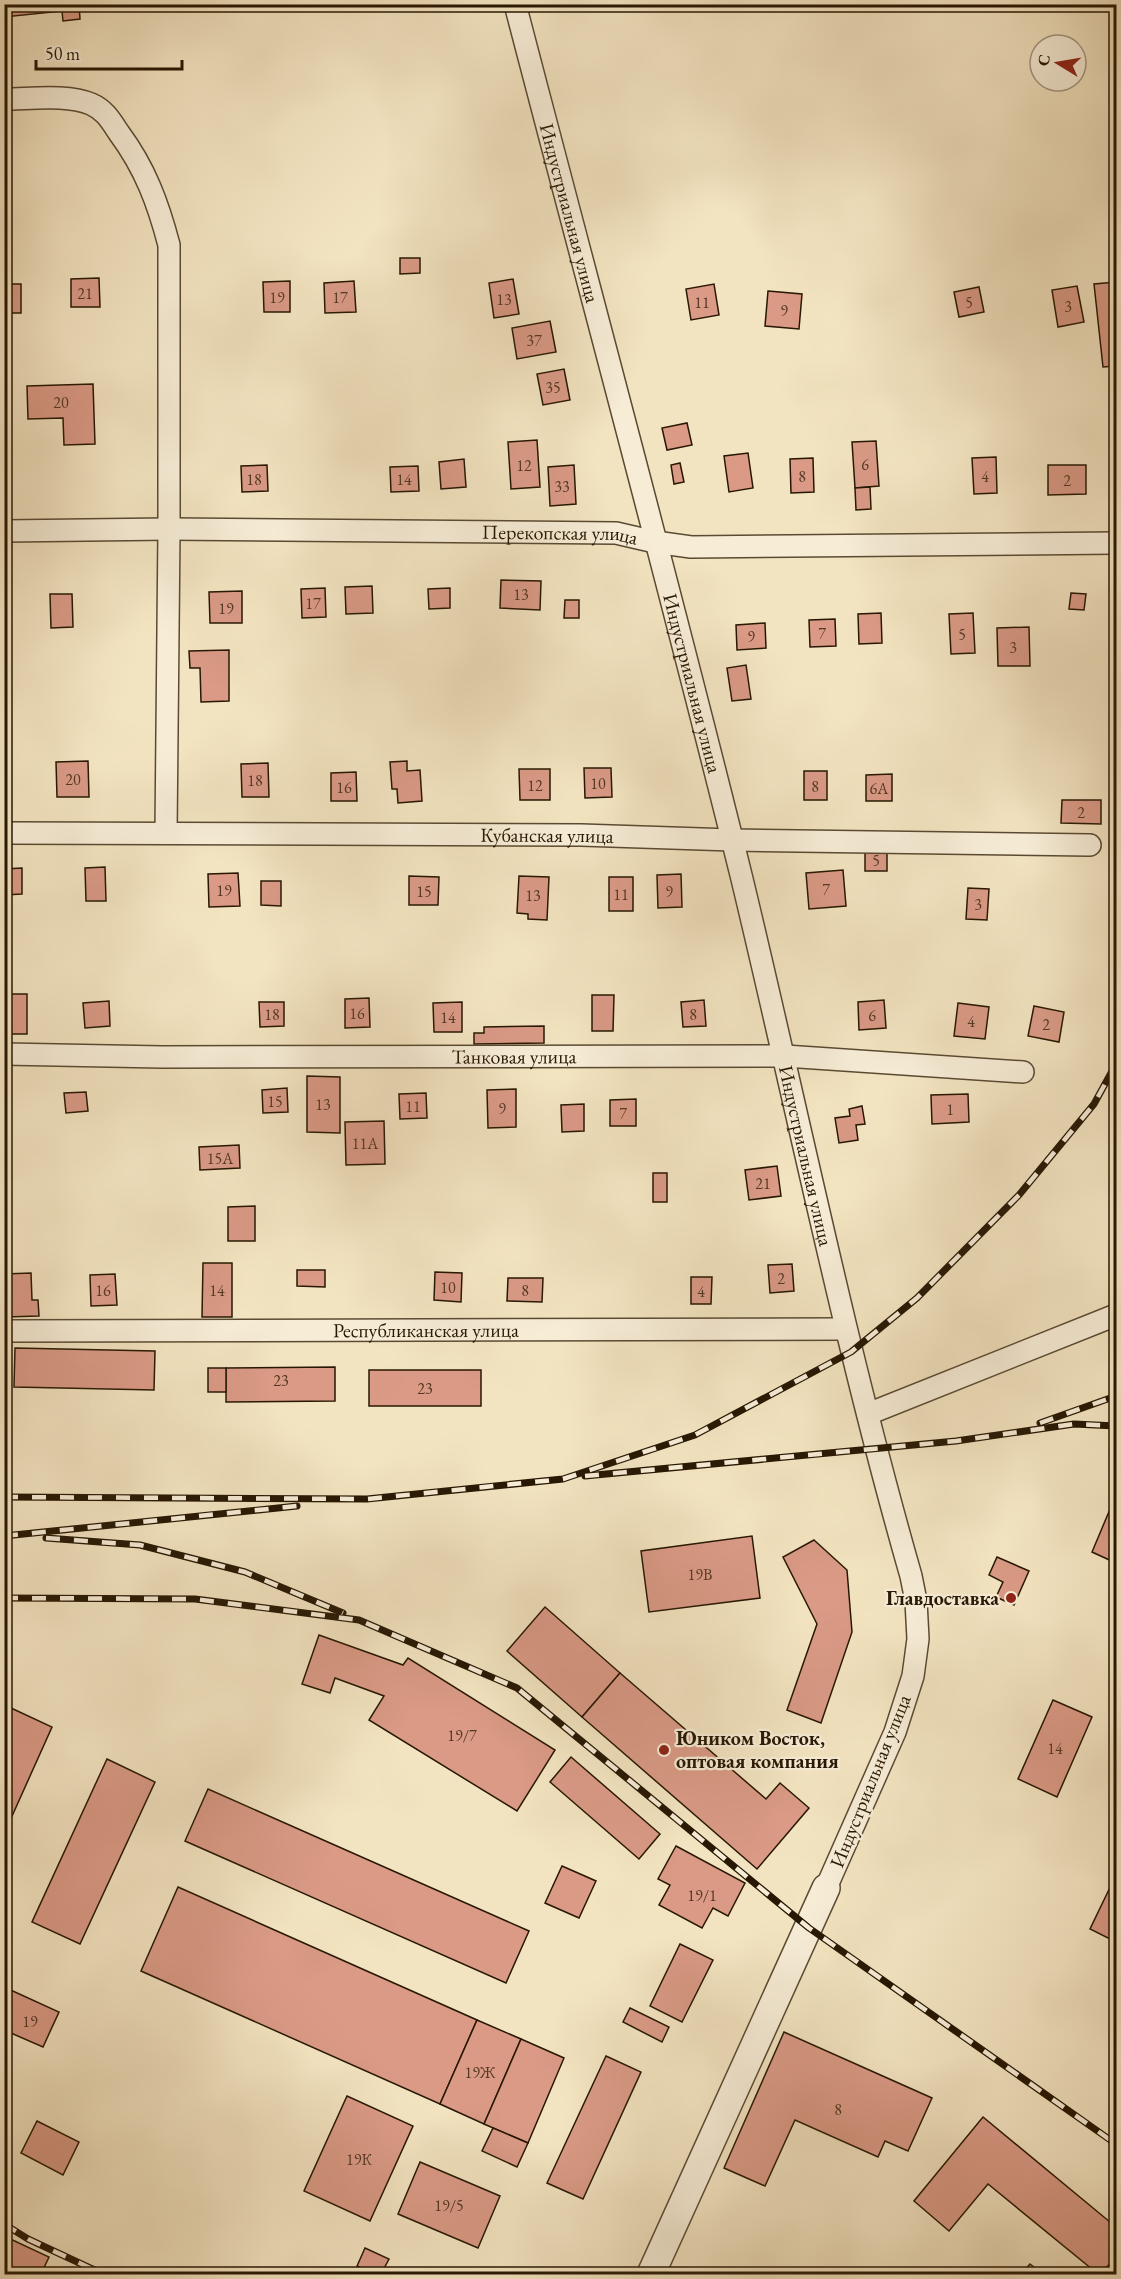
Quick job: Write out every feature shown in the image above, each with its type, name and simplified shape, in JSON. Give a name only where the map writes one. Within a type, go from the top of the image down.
[{"type":"street","name":"Индустриальная улица","points":[[515,4],[732,840],[785,1056],[846,1329],[912,1575],[916,1601],[918,1639],[913,1676],[895,1732],[651,2274]]},
{"type":"street","points":[[4,99],[72,99],[103,110],[144,169],[169,245],[166,833]]},
{"type":"street","name":"Перекопская улица","points":[[4,531],[169,529],[616,533],[691,547],[1116,543]]},
{"type":"street","name":"Кубанская улица","points":[[4,833],[581,835],[732,840],[1090,845]]},
{"type":"street","name":"Танковая улица","points":[[4,1054],[162,1057],[785,1056],[1023,1072]]},
{"type":"street","points":[[868,1414],[1116,1315]]},
{"type":"street","name":"Республиканская улица","points":[[4,1331],[846,1329]]},
{"type":"building","points":[[4,4],[79,4],[80,19],[63,21],[62,11],[4,17]]},
{"type":"building","points":[[400,258],[420,258],[420,273],[400,274]]},
{"type":"building","points":[[99,278],[100,307],[71,307],[71,279]]},
{"type":"building","points":[[513,279],[519,314],[494,318],[489,283]]},
{"type":"building","points":[[290,281],[290,312],[264,312],[263,282]]},
{"type":"building","points":[[354,281],[356,312],[325,313],[324,283]]},
{"type":"building","points":[[1116,282],[1116,366],[1103,367],[1094,284]]},
{"type":"building","points":[[4,284],[21,284],[21,313],[4,313]]},
{"type":"building","points":[[714,284],[719,315],[691,320],[686,289]]},
{"type":"building","points":[[1077,286],[1084,322],[1058,327],[1052,290]]},
{"type":"building","points":[[979,287],[984,312],[959,317],[954,292]]},
{"type":"building","points":[[768,291],[802,294],[799,329],[765,326]]},
{"type":"building","points":[[550,321],[556,352],[517,359],[512,328]]},
{"type":"building","points":[[564,369],[570,400],[543,405],[537,374]]},
{"type":"building","points":[[93,384],[95,444],[64,445],[63,418],[28,419],[27,386]]},
{"type":"building","points":[[687,423],[692,445],[667,450],[662,428]]},
{"type":"building","points":[[537,440],[540,487],[511,489],[508,442]]},
{"type":"building","points":[[876,441],[879,486],[855,488],[852,442]]},
{"type":"building","points":[[748,453],[753,488],[729,492],[724,456]]},
{"type":"building","points":[[996,457],[997,493],[974,494],[972,458]]},
{"type":"building","points":[[813,458],[814,492],[791,493],[790,459]]},
{"type":"building","points":[[464,459],[466,487],[441,489],[439,462]]},
{"type":"building","points":[[680,463],[684,482],[674,484],[671,465]]},
{"type":"building","points":[[267,465],[268,491],[242,492],[241,466]]},
{"type":"building","points":[[574,465],[576,504],[550,506],[548,467]]},
{"type":"building","points":[[1048,465],[1086,465],[1086,494],[1048,495]]},
{"type":"building","points":[[418,466],[419,491],[391,492],[390,467]]},
{"type":"building","points":[[870,487],[871,509],[856,510],[855,488]]},
{"type":"building","points":[[501,580],[541,581],[540,610],[500,608]]},
{"type":"building","points":[[372,586],[373,613],[346,614],[345,587]]},
{"type":"building","points":[[325,588],[326,617],[302,618],[301,589]]},
{"type":"building","points":[[450,588],[450,608],[429,609],[428,589]]},
{"type":"building","points":[[242,591],[242,623],[210,623],[209,592]]},
{"type":"building","points":[[1071,593],[1086,594],[1084,610],[1069,609]]},
{"type":"building","points":[[50,594],[72,594],[73,627],[51,628]]},
{"type":"building","points":[[565,600],[579,600],[579,618],[564,618]]},
{"type":"building","points":[[881,613],[882,643],[859,644],[858,614]]},
{"type":"building","points":[[973,613],[975,653],[951,654],[949,614]]},
{"type":"building","points":[[835,619],[836,646],[810,647],[809,620]]},
{"type":"building","points":[[765,623],[766,648],[737,650],[736,625]]},
{"type":"building","points":[[1029,627],[1030,666],[998,666],[997,628]]},
{"type":"building","points":[[229,650],[229,701],[201,702],[200,668],[190,668],[189,651]]},
{"type":"building","points":[[746,665],[751,699],[732,701],[727,668]]},
{"type":"building","points":[[88,761],[89,797],[57,797],[56,762]]},
{"type":"building","points":[[407,761],[407,771],[420,770],[422,801],[398,803],[397,789],[392,789],[390,762]]},
{"type":"building","points":[[268,763],[269,797],[242,797],[241,764]]},
{"type":"building","points":[[584,768],[611,768],[612,797],[585,798]]},
{"type":"building","points":[[519,769],[550,769],[550,800],[520,800]]},
{"type":"building","points":[[804,771],[827,771],[827,800],[804,800]]},
{"type":"building","points":[[356,772],[357,801],[331,801],[331,773]]},
{"type":"building","points":[[892,774],[892,801],[866,801],[866,775]]},
{"type":"building","points":[[1062,800],[1101,800],[1101,824],[1061,823]]},
{"type":"building","points":[[865,849],[887,849],[887,871],[865,871]]},
{"type":"building","points":[[105,867],[106,901],[86,901],[85,868]]},
{"type":"building","points":[[22,868],[22,894],[4,895],[4,869]]},
{"type":"building","points":[[843,870],[846,906],[809,909],[806,873]]},
{"type":"building","points":[[238,873],[240,906],[209,907],[208,874]]},
{"type":"building","points":[[681,874],[682,907],[658,908],[657,875]]},
{"type":"building","points":[[409,876],[439,877],[438,905],[409,905]]},
{"type":"building","points":[[519,876],[549,877],[547,920],[528,919],[528,914],[517,913]]},
{"type":"building","points":[[609,877],[633,877],[633,911],[609,911]]},
{"type":"building","points":[[261,881],[281,881],[281,906],[261,905]]},
{"type":"building","points":[[968,888],[989,889],[987,920],[966,919]]},
{"type":"building","points":[[4,994],[27,994],[27,1034],[4,1034]]},
{"type":"building","points":[[592,995],[614,995],[613,1031],[592,1031]]},
{"type":"building","points":[[369,998],[370,1027],[345,1028],[345,999]]},
{"type":"building","points":[[704,1000],[706,1026],[683,1027],[681,1002]]},
{"type":"building","points":[[884,1000],[886,1028],[859,1030],[858,1002]]},
{"type":"building","points":[[109,1001],[110,1026],[85,1028],[83,1003]]},
{"type":"building","points":[[259,1002],[284,1002],[284,1026],[260,1027]]},
{"type":"building","points":[[462,1002],[462,1032],[434,1032],[433,1003]]},
{"type":"building","points":[[958,1003],[989,1007],[985,1039],[954,1036]]},
{"type":"building","points":[[1034,1006],[1064,1012],[1059,1042],[1028,1036]]},
{"type":"building","points":[[544,1026],[544,1043],[474,1044],[474,1033],[484,1033],[484,1027]]},
{"type":"building","points":[[307,1076],[340,1077],[340,1133],[307,1132]]},
{"type":"building","points":[[287,1088],[288,1112],[263,1113],[262,1090]]},
{"type":"building","points":[[516,1089],[516,1127],[488,1128],[487,1090]]},
{"type":"building","points":[[86,1092],[88,1111],[66,1113],[64,1093]]},
{"type":"building","points":[[426,1093],[427,1118],[400,1119],[399,1094]]},
{"type":"building","points":[[968,1094],[969,1122],[932,1124],[931,1095]]},
{"type":"building","points":[[636,1099],[636,1126],[610,1126],[610,1100]]},
{"type":"building","points":[[584,1104],[584,1131],[562,1132],[561,1105]]},
{"type":"building","points":[[862,1106],[865,1124],[856,1125],[858,1140],[839,1143],[835,1118],[850,1116],[849,1109]]},
{"type":"building","points":[[384,1121],[385,1164],[346,1165],[345,1122]]},
{"type":"building","points":[[239,1145],[240,1168],[200,1170],[199,1147]]},
{"type":"building","points":[[777,1166],[781,1196],[749,1200],[745,1170]]},
{"type":"building","points":[[653,1173],[667,1173],[667,1202],[653,1202]]},
{"type":"building","points":[[255,1206],[255,1241],[228,1241],[228,1207]]},
{"type":"building","points":[[203,1263],[232,1263],[232,1317],[202,1317]]},
{"type":"building","points":[[792,1264],[794,1291],[770,1293],[768,1265]]},
{"type":"building","points":[[297,1270],[325,1270],[325,1287],[297,1286]]},
{"type":"building","points":[[435,1272],[462,1273],[461,1302],[434,1300]]},
{"type":"building","points":[[31,1273],[32,1300],[38,1300],[39,1316],[5,1317],[4,1274]]},
{"type":"building","points":[[115,1274],[117,1305],[91,1306],[90,1275]]},
{"type":"building","points":[[691,1277],[712,1277],[711,1304],[691,1304]]},
{"type":"building","points":[[508,1278],[543,1278],[542,1302],[507,1301]]},
{"type":"building","points":[[15,1348],[155,1351],[154,1390],[14,1387]]},
{"type":"building","points":[[335,1367],[335,1401],[226,1402],[226,1368]]},
{"type":"building","points":[[208,1368],[226,1368],[226,1392],[208,1392]]},
{"type":"building","points":[[369,1370],[481,1370],[481,1406],[369,1406]]},
{"type":"building","points":[[1116,1495],[1116,1563],[1092,1552]]},
{"type":"building","points":[[752,1536],[760,1598],[649,1612],[641,1551]]},
{"type":"building","points":[[814,1540],[847,1570],[852,1632],[821,1723],[787,1710],[817,1624],[783,1557]]},
{"type":"building","points":[[997,1557],[1029,1571],[1014,1605],[996,1597],[1003,1582],[989,1575]]},
{"type":"building","points":[[545,1607],[620,1673],[582,1717],[507,1651]]},
{"type":"building","points":[[319,1635],[403,1665],[408,1658],[555,1750],[517,1811],[369,1720],[384,1696],[335,1678],[330,1693],[302,1684]]},
{"type":"building","name":"Юником Восток, оптовая компания","points":[[620,1673],[766,1799],[780,1783],[809,1808],[757,1869],[582,1717]]},
{"type":"building","points":[[1053,1700],[1092,1717],[1057,1797],[1018,1779]]},
{"type":"building","points":[[11,1708],[52,1727],[4,1834],[4,1723]]},
{"type":"building","points":[[571,1757],[660,1834],[639,1859],[550,1782]]},
{"type":"building","points":[[107,1759],[155,1782],[80,1944],[32,1922]]},
{"type":"building","points":[[208,1789],[529,1931],[506,1983],[185,1841]]},
{"type":"building","points":[[676,1846],[745,1883],[728,1916],[713,1908],[702,1928],[659,1905],[670,1885],[658,1879]]},
{"type":"building","points":[[562,1866],[596,1881],[579,1918],[545,1903]]},
{"type":"building","points":[[1116,1875],[1116,1942],[1090,1929]]},
{"type":"building","points":[[178,1887],[477,2020],[440,2104],[141,1971]]},
{"type":"building","points":[[680,1944],[713,1960],[682,2022],[650,2006]]},
{"type":"building","points":[[4,1987],[59,2012],[43,2047],[4,2030]]},
{"type":"building","points":[[630,2008],[669,2027],[662,2042],[623,2022]]},
{"type":"building","points":[[477,2020],[521,2039],[484,2124],[440,2104]]},
{"type":"building","points":[[784,2032],[932,2098],[908,2151],[885,2141],[878,2157],[795,2120],[765,2186],[724,2168]]},
{"type":"building","points":[[521,2039],[564,2058],[528,2143],[484,2124]]},
{"type":"building","points":[[606,2056],[641,2072],[583,2199],[547,2183]]},
{"type":"building","points":[[347,2096],[413,2126],[370,2221],[304,2191]]},
{"type":"building","points":[[983,2117],[1116,2227],[1116,2256],[1101,2274],[1098,2274],[988,2184],[949,2231],[914,2201]]},
{"type":"building","points":[[37,2121],[79,2142],[63,2175],[21,2153]]},
{"type":"building","points":[[493,2128],[528,2143],[517,2167],[482,2151]]},
{"type":"building","points":[[420,2162],[500,2196],[478,2248],[398,2214]]},
{"type":"building","points":[[4,2236],[49,2257],[41,2274],[4,2274]]},
{"type":"building","points":[[365,2248],[389,2259],[381,2274],[357,2266]]},
{"type":"building","points":[[1030,2264],[1043,2274],[1021,2274]]},
{"type":"railway","points":[[4,1497],[367,1499],[563,1479],[695,1435],[851,1352],[917,1298],[1019,1195],[1094,1104],[1116,1064]]},
{"type":"railway","points":[[1040,1423],[1116,1396]]},
{"type":"railway","points":[[585,1476],[956,1441],[1074,1424],[1116,1426]]},
{"type":"railway","points":[[4,1536],[297,1506]]},
{"type":"railway","points":[[46,1538],[140,1545],[245,1572],[343,1613]]},
{"type":"railway","points":[[4,1598],[195,1599],[359,1620],[517,1688],[809,1928],[1116,2144]]},
{"type":"railway","points":[[4,2224],[28,2239],[103,2274]]},
{"type":"place","name":"Главдоставка","points":[[1011,1598]]},
{"type":"place","name":"Юником Восток, оптовая компания","points":[[664,1750]]}]
